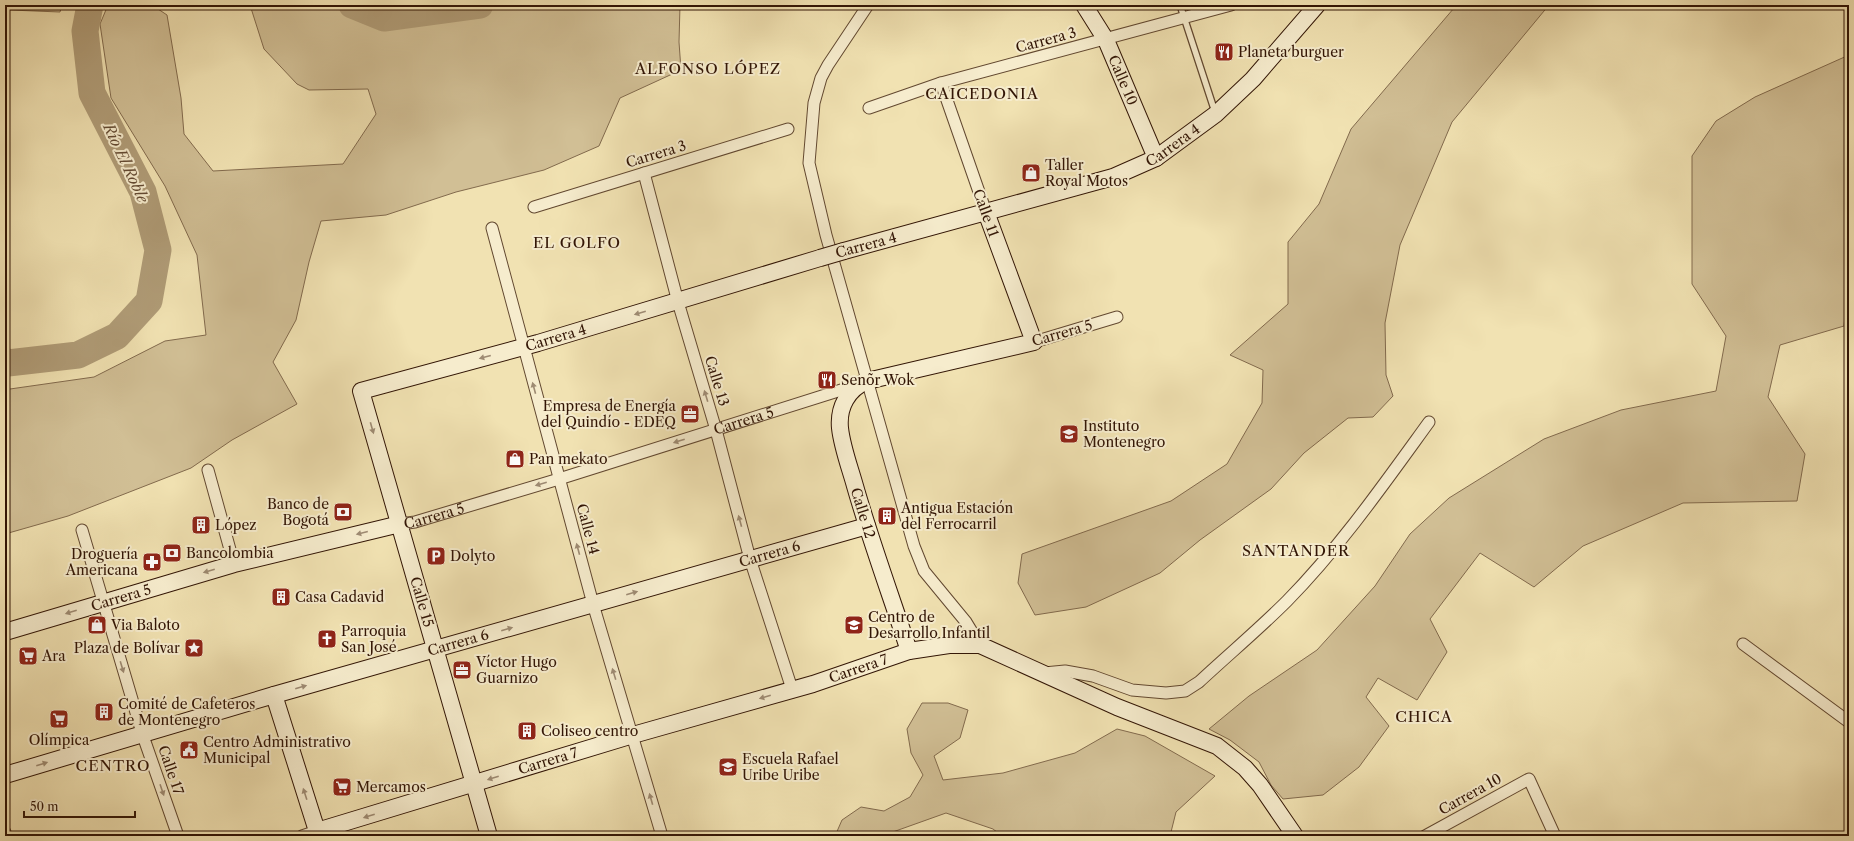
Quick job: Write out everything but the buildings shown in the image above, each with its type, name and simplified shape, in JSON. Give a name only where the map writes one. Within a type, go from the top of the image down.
[{"type":"main road","name":"Calle 10","points":[[1084,5],[1106,40],[1156,158]]},
{"type":"main road","name":"Carrera 4","points":[[361,391],[523,347],[678,302],[844,251],[1113,176],[1156,158],[1216,114],[1253,79],[1317,5]]},
{"type":"main road","name":"Calle 11","points":[[986,212],[1034,342]]},
{"type":"main road","name":"Carrera 5","points":[[863,383],[1034,342]]},
{"type":"main road","name":"Calle 12","points":[[863,383],[850,392],[842,406],[840,427],[866,526],[909,651]]},
{"type":"main road","name":"Calle 15","points":[[361,391],[489,836]]},
{"type":"main road","name":"Carrera 5","points":[[5,632],[234,564],[400,524]]},
{"type":"main road","name":"Carrera 6","points":[[5,775],[274,695],[866,526]]},
{"type":"main road","name":"Carrera 7","points":[[318,834],[633,735],[813,684],[909,651],[949,645],[980,645]]},
{"type":"main road","points":[[980,645],[1117,707],[1218,746],[1245,768],[1274,803],[1295,836]]},
{"type":"main road","points":[[274,695],[318,834]]},
{"type":"street","points":[[868,5],[821,78],[814,103],[808,163],[826,235],[859,348],[863,383],[892,462],[914,546],[924,571],[966,622],[980,645]]},
{"type":"street","name":"Carrera 3","points":[[869,108],[942,84],[1231,5]]},
{"type":"street","name":"Calle 11","points":[[942,84],[986,212]]},
{"type":"street","name":"Carrera 3","points":[[534,207],[788,129]]},
{"type":"street","name":"Calle 13","points":[[644,173],[678,302],[716,430],[750,559],[792,689]]},
{"type":"street","name":"Calle 14","points":[[492,228],[593,604],[662,836]]},
{"type":"street","name":"Carrera 5","points":[[1034,342],[1117,317]]},
{"type":"street","name":"Carrera 5","points":[[400,524],[415,522],[559,479],[863,383]]},
{"type":"street","points":[[1041,673],[1065,672],[1093,676],[1132,690],[1166,693],[1184,691],[1199,682],[1287,601],[1324,560],[1370,504],[1429,422]]},
{"type":"street","points":[[208,470],[234,564]]},
{"type":"street","name":"Calle 17","points":[[82,530],[102,603],[142,734],[178,836]]},
{"type":"street","points":[[1743,644],[1849,722]]},
{"type":"street","name":"Carrera 10","points":[[1425,836],[1529,779],[1554,836]]},
{"type":"street","points":[[5,832],[6,836]]},
{"type":"street","name":"Carrera 7","points":[[302,836],[318,834]]},
{"type":"lane","points":[[1180,5],[1216,114]]},
{"type":"shaded area","points":[[6,5],[62,5],[60,12],[10,10]]},
{"type":"shaded area","points":[[108,5],[152,5],[167,15],[181,98],[184,134],[213,171],[343,164],[376,114],[368,89],[309,90],[297,84],[264,49],[250,5],[680,5],[679,42],[681,70],[620,98],[599,146],[544,170],[456,192],[386,215],[321,221],[309,262],[296,320],[273,362],[297,404],[232,440],[191,468],[68,516],[5,534],[5,386],[10,389],[94,377],[165,341],[206,335],[197,255],[165,186],[111,98],[100,24]]},
{"type":"shaded area","points":[[1455,5],[1549,5],[1452,122],[1400,245],[1385,323],[1386,375],[1393,396],[1373,417],[1348,418],[1304,453],[1271,489],[1200,540],[1160,573],[1086,607],[1035,615],[1018,583],[1022,554],[1171,501],[1227,464],[1262,403],[1263,370],[1230,355],[1288,304],[1288,242],[1319,204],[1351,129]]},
{"type":"shaded area","points":[[1849,55],[1849,278],[1844,326],[1780,345],[1768,397],[1805,454],[1797,501],[1683,503],[1583,546],[1534,587],[1480,553],[1430,619],[1447,652],[1417,700],[1378,678],[1366,697],[1389,726],[1359,767],[1323,795],[1283,799],[1271,785],[1259,762],[1230,740],[1209,729],[1249,696],[1317,650],[1375,586],[1410,534],[1449,498],[1544,439],[1621,410],[1716,391],[1726,336],[1692,284],[1692,156],[1716,121],[1755,97]]},
{"type":"shaded area","points":[[922,703],[948,703],[968,710],[960,738],[934,756],[943,780],[1003,773],[1075,753],[1117,729],[1145,736],[1215,776],[1176,812],[1170,836],[1002,836],[993,829],[946,813],[890,833],[889,836],[835,836],[842,820],[861,807],[884,811],[910,797],[923,775],[911,753],[907,729]]},
{"type":"waterway","name":"Río El Roble","points":[[5,361],[8,363],[78,355],[117,336],[149,301],[158,250],[143,192],[92,93],[85,31],[90,5]]},
{"type":"waterway","name":"Río El Roble","points":[[352,5],[384,18],[480,5]]},
{"type":"place","name":"Planeta burguer","points":[[1224,52]]},
{"type":"place","name":"Taller Royal Motos","points":[[1031,173]]},
{"type":"place","name":"Senõr Wok","points":[[827,380]]},
{"type":"place","name":"Empresa de Energía del Quindío - EDEQ","points":[[690,414]]},
{"type":"place","name":"Instituto Montenegro","points":[[1069,434]]},
{"type":"place","name":"Pan mekato","points":[[515,459]]},
{"type":"place","name":"Banco de Bogotá","points":[[343,512]]},
{"type":"place","name":"Antigua Estación del Ferrocarril","points":[[887,516]]},
{"type":"place","name":"López","points":[[201,525]]},
{"type":"place","name":"Bancolombia","points":[[172,553]]},
{"type":"place","name":"Dolyto","points":[[436,556]]},
{"type":"place","name":"Droguería Americana","points":[[152,562]]},
{"type":"place","name":"Casa Cadavid","points":[[281,597]]},
{"type":"place","name":"Via Baloto","points":[[97,625]]},
{"type":"place","name":"Centro de Desarrollo Infantil","points":[[854,625]]},
{"type":"place","name":"Parroquia San José","points":[[327,639]]},
{"type":"place","name":"Plaza de Bolívar","points":[[194,648]]},
{"type":"place","name":"Ara","points":[[28,656]]},
{"type":"place","name":"Víctor Hugo Guarnizo","points":[[462,670]]},
{"type":"place","name":"Comité de Cafeteros de Montenegro","points":[[104,712]]},
{"type":"place","name":"Olímpica","points":[[59,719]]},
{"type":"place","name":"Coliseo centro","points":[[527,731]]},
{"type":"place","name":"Centro Administrativo Municipal","points":[[189,750]]},
{"type":"place","name":"Escuela Rafael Uribe Uribe","points":[[728,767]]},
{"type":"place","name":"Mercamos","points":[[342,787]]},
{"type":"district","name":"ALFONSO LÓPEZ","points":[[708,68]]},
{"type":"district","name":"CAICEDONIA","points":[[982,93]]},
{"type":"district","name":"EL GOLFO","points":[[577,242]]},
{"type":"district","name":"SANTANDER","points":[[1296,550]]},
{"type":"district","name":"CHICA","points":[[1424,716]]},
{"type":"district","name":"CENTRO","points":[[113,765]]}]
